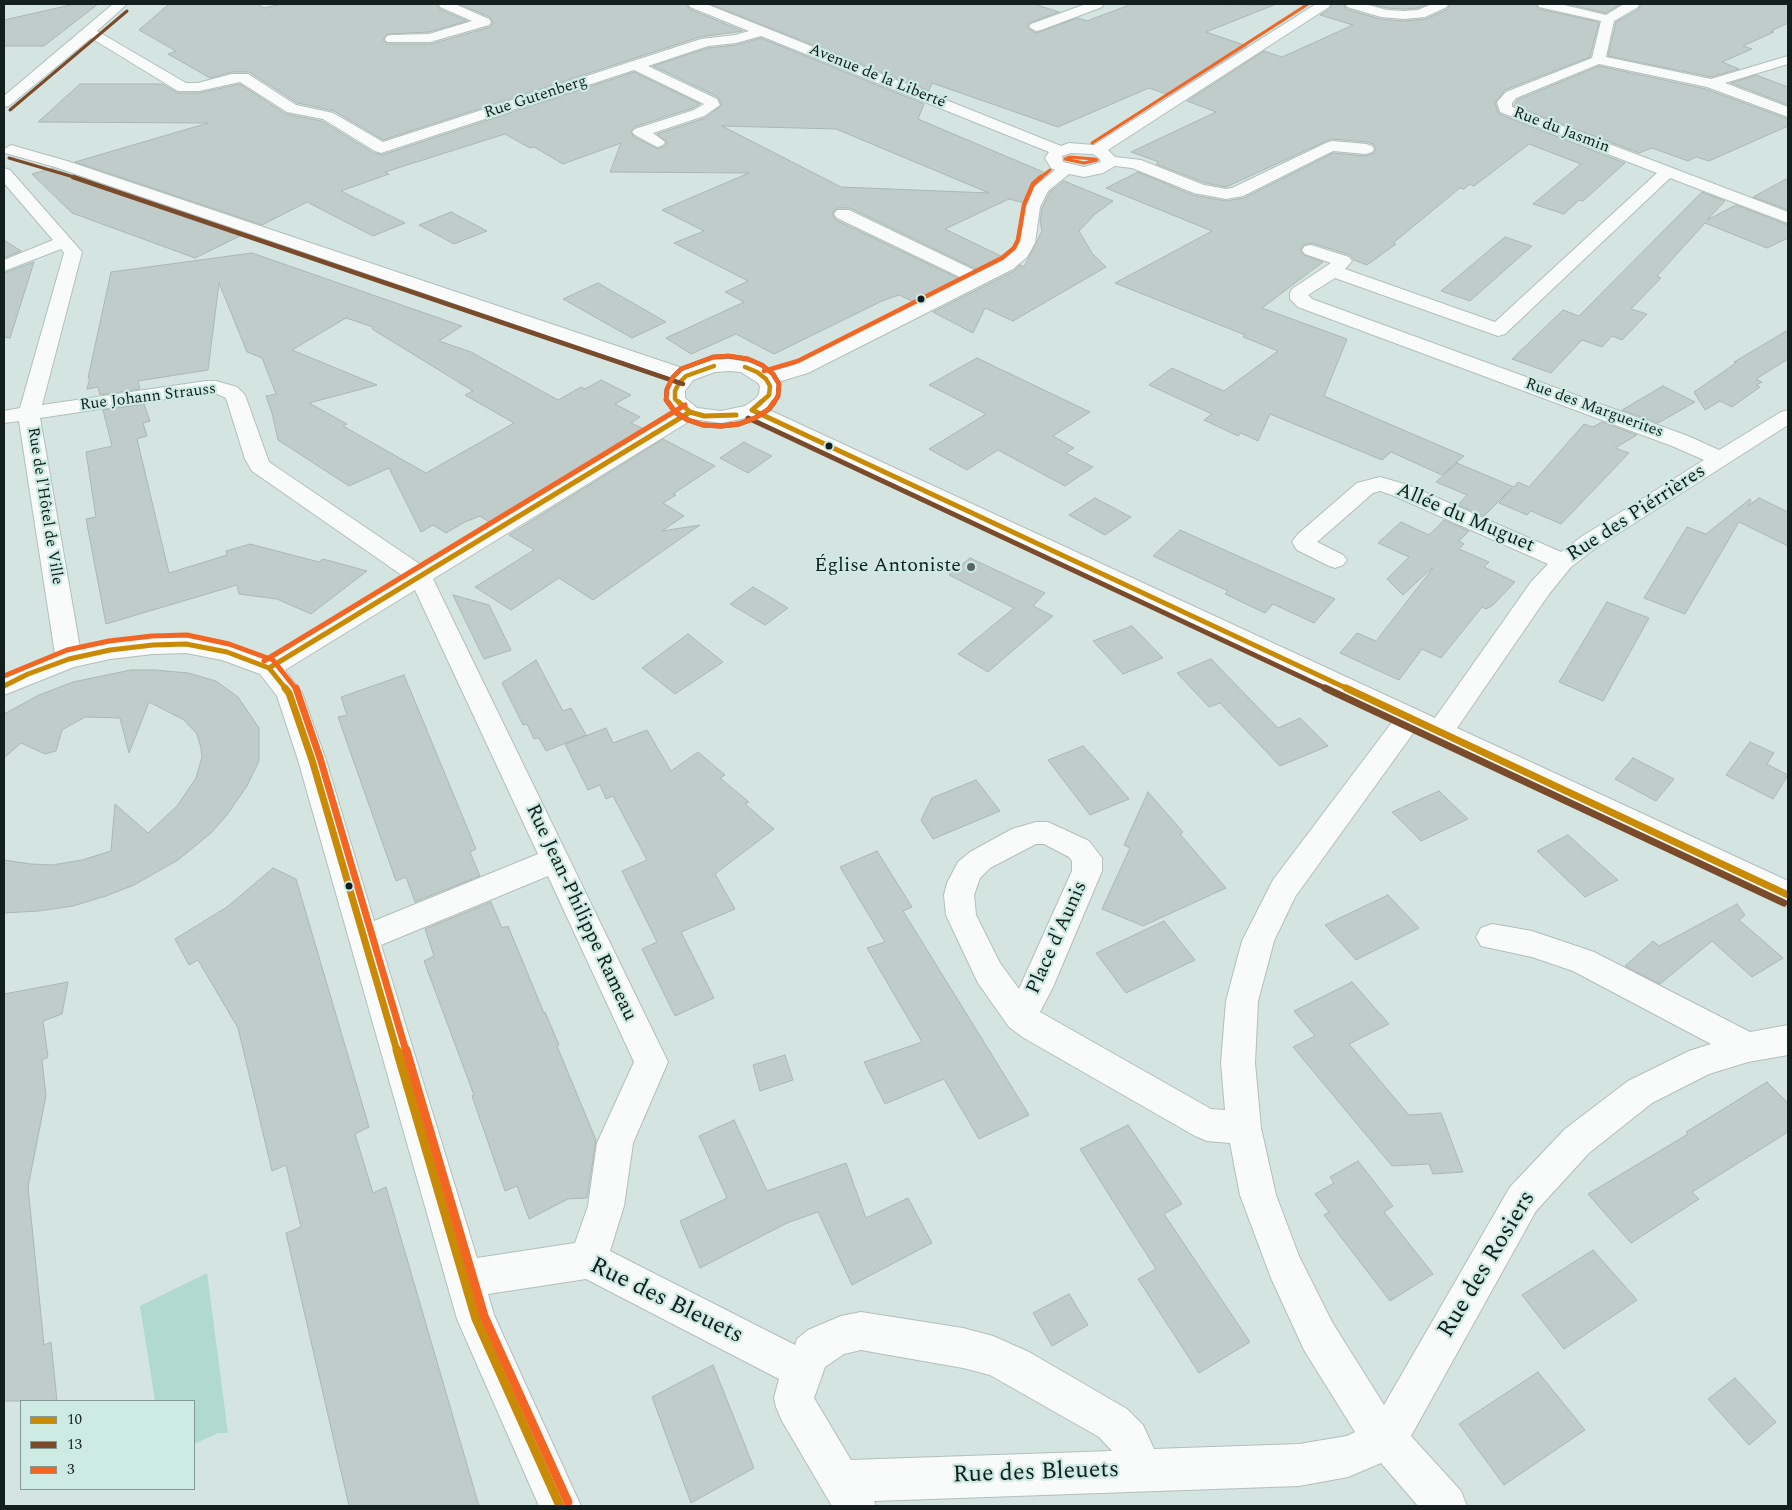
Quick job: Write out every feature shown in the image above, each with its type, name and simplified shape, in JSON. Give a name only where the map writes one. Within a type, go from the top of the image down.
[{"type":"street","points":[[4,102],[121,4]]},
{"type":"street","points":[[392,39],[430,38],[484,22],[445,4]]},
{"type":"street","name":"Avenue de la Liberté","points":[[695,4],[1060,151]]},
{"type":"street","points":[[1036,27],[1097,4]]},
{"type":"street","points":[[1097,150],[1324,4]]},
{"type":"street","points":[[1352,4],[1386,14],[1404,15],[1420,14],[1442,4]]},
{"type":"street","points":[[1544,4],[1608,19],[1633,4]]},
{"type":"street","points":[[1608,19],[1598,60],[1711,83],[1788,112]]},
{"type":"street","name":"Rue Gutenberg","points":[[86,34],[94,34],[183,88],[198,88],[232,78],[243,77],[292,109],[328,116],[381,148],[706,42],[736,39],[762,30]]},
{"type":"street","name":"Rue du Jasmin","points":[[1598,60],[1511,95],[1505,99],[1504,106],[1510,112],[1788,218]]},
{"type":"street","points":[[1711,83],[1788,60]]},
{"type":"street","points":[[635,65],[712,102],[713,105],[707,110],[640,132],[657,142]]},
{"type":"street","points":[[1110,161],[1135,163],[1200,189],[1226,194],[1237,192],[1321,150],[1332,142],[1366,149]]},
{"type":"street","points":[[1078,148],[1097,150],[1107,156],[1110,161],[1108,165],[1097,170],[1084,172],[1066,170],[1053,161],[1054,155],[1060,151],[1078,148]]},
{"type":"street","points":[[6,149],[61,164],[686,376]]},
{"type":"street","points":[[766,378],[801,369],[1007,266],[1021,253],[1026,243],[1032,207],[1037,193],[1050,180],[1066,170]]},
{"type":"street","points":[[1482,346],[1667,172]]},
{"type":"street","name":"Rue de l'Hôtel de Ville","points":[[4,173],[73,252],[29,415],[68,659]]},
{"type":"street","points":[[843,214],[980,280]]},
{"type":"street","points":[[4,266],[64,242]]},
{"type":"street","points":[[1311,250],[1343,261],[1333,271]]},
{"type":"street","name":"Rue des Marguerites","points":[[1482,346],[1305,303],[1299,299],[1299,293],[1333,271],[1482,346],[1721,459]]},
{"type":"street","points":[[730,365],[745,367],[766,378],[770,386],[768,395],[762,403],[752,410],[737,415],[721,417],[704,416],[690,412],[681,406],[676,399],[675,391],[679,383],[686,376],[714,366],[730,365]]},
{"type":"street","name":"Rue Johann Strauss","points":[[29,415],[206,387],[216,387],[230,391],[235,395],[260,466],[420,576]]},
{"type":"street","points":[[752,410],[1788,895]]},
{"type":"street","points":[[269,668],[690,412]]},
{"type":"street","points":[[4,417],[29,415]]},
{"type":"street","name":"Rue des Piérrières","points":[[1446,1506],[1367,1416],[1318,1336],[1284,1265],[1258,1195],[1244,1128],[1238,1063],[1242,1001],[1258,941],[1284,889],[1563,562],[1589,542],[1788,416]]},
{"type":"street","name":"Allée du Muguet","points":[[1335,560],[1305,545],[1304,542],[1365,488],[1380,484],[1415,496],[1563,562]]},
{"type":"street","name":"Rue Jean-Philippe Rameau","points":[[420,576],[651,1062],[615,1143],[606,1206],[588,1260]]},
{"type":"street","points":[[4,686],[28,674],[68,659],[110,650],[153,645],[186,644],[227,652],[269,668],[289,694],[312,760],[476,1319],[560,1506]]},
{"type":"street","name":"Place d'Aunis","points":[[1021,1017],[1038,986],[1087,871],[1087,858],[1079,849],[1048,833],[1036,833],[1022,837],[980,860],[969,870],[959,895],[961,915],[989,973],[1021,1017],[1036,1028],[1207,1125],[1244,1128]]},
{"type":"street","points":[[364,938],[555,860]]},
{"type":"street","points":[[1492,937],[1532,944],[1583,961],[1748,1046]]},
{"type":"street","name":"Rue des Rosiers","points":[[1387,1439],[1523,1199],[1576,1141],[1640,1092],[1700,1062],[1748,1046],[1788,1040]]},
{"type":"street","name":"Rue des Bleuets","points":[[464,1279],[588,1260],[802,1370]]},
{"type":"street","name":"Rue des Bleuets","points":[[1142,1470],[1128,1438],[1113,1423],[1014,1366],[993,1356],[964,1348],[861,1331],[842,1335],[822,1344],[811,1353],[802,1370],[794,1398],[796,1407],[848,1494],[1142,1470],[1299,1465],[1348,1456],[1387,1439]]},
{"type":"green space","points":[[207,1273],[228,1433],[218,1433],[195,1444],[195,1400],[155,1400],[140,1306]]},
{"type":"building","points":[[75,4],[98,4],[44,46],[4,46],[4,20]]},
{"type":"building","points":[[169,4],[256,4],[264,8],[282,4],[437,4],[439,9],[467,21],[429,32],[387,34],[383,40],[387,44],[431,44],[490,27],[493,23],[490,17],[459,4],[687,4],[689,9],[743,31],[700,37],[383,140],[334,111],[297,103],[249,72],[232,72],[210,78],[168,54],[176,51],[139,30]]},
{"type":"building","points":[[710,4],[1034,4],[1059,12],[1029,23],[1027,27],[1036,33],[1078,18],[1087,21],[1132,4],[1274,5],[1206,32],[1247,46],[1169,95],[1149,88],[1058,127],[932,83],[929,91]]},
{"type":"building","points":[[1332,4],[1344,4],[1346,9],[1380,19],[1404,21],[1426,19],[1448,9],[1450,4],[1536,4],[1539,9],[1599,22],[1590,57],[1505,90],[1495,103],[1499,114],[1625,163],[1583,201],[1579,200],[1564,214],[1533,204],[1581,164],[1529,144],[1474,186],[1470,184],[1464,189],[1460,188],[1393,243],[1396,244],[1367,265],[1354,260],[1350,255],[1312,243],[1304,245],[1300,250],[1304,255],[1323,262],[1262,308],[1347,339],[1324,396],[1464,456],[1442,475],[1391,452],[1382,460],[1270,414],[1258,441],[1241,433],[1238,436],[1204,420],[1212,414],[1149,385],[1172,368],[1224,391],[1278,351],[1243,337],[1245,335],[1115,283],[1212,231],[1106,188],[1138,172],[1193,195],[1226,201],[1244,198],[1333,153],[1366,156],[1374,153],[1376,148],[1373,144],[1367,142],[1331,139],[1226,187],[1205,183],[1156,164],[1159,162],[1131,152],[1216,112],[1187,101],[1264,51],[1282,57],[1353,25],[1320,15],[1330,9]]},
{"type":"building","points":[[1371,4],[1428,4],[1418,8],[1404,9],[1387,8]]},
{"type":"building","points":[[1567,4],[1621,4],[1606,13]]},
{"type":"building","points":[[1641,4],[1788,4],[1788,23],[1771,31],[1774,32],[1743,46],[1752,49],[1722,62],[1739,69],[1711,77],[1608,56],[1616,22],[1639,9]]},
{"type":"building","points":[[761,38],[924,104],[918,119],[1048,174],[1032,187],[1024,203],[1009,199],[945,229],[1003,257],[978,270],[850,208],[837,208],[832,214],[836,220],[960,279],[914,302],[899,295],[882,301],[774,354],[736,334],[691,354],[666,338],[744,302],[725,292],[748,281],[674,243],[704,231],[662,210],[749,173],[610,172],[621,143],[563,164],[534,147],[530,148],[505,134],[385,172],[389,174],[341,191],[405,223],[373,236],[307,202],[262,225],[75,162],[208,123],[38,122],[80,84],[162,84],[178,93],[199,93],[240,84],[286,114],[322,121],[374,153],[382,155],[634,72],[700,104],[634,127],[631,131],[634,137],[658,149],[665,146],[667,142],[657,134],[705,118],[722,105],[718,97],[653,66],[708,48],[736,45]],"holes":[[[722,126],[836,129],[989,193],[841,187]]]},
{"type":"building","points":[[1599,66],[1706,89],[1788,119],[1788,126],[1709,161],[1696,157],[1688,161],[1652,148],[1639,153],[1514,106],[1517,100]]},
{"type":"building","points":[[1756,75],[1788,87],[1788,105],[1731,83]]},
{"type":"building","points":[[53,168],[244,234],[195,258],[72,213],[32,174]]},
{"type":"building","points":[[1788,178],[1788,210],[1753,197]]},
{"type":"building","points":[[1064,181],[1113,201],[1094,215],[1079,231],[1092,253],[1106,267],[1013,321],[985,308],[973,333],[933,312],[1014,271],[1020,265],[1024,267],[1042,231],[1040,221],[1042,208],[1050,192]]},
{"type":"building","points":[[1702,192],[1725,201],[1707,220],[1736,205],[1788,225],[1788,238],[1767,248],[1705,223],[1657,276],[1661,278],[1631,309],[1647,314],[1622,340],[1612,336],[1602,347],[1582,340],[1551,373],[1512,359],[1563,310],[1579,316]]},
{"type":"building","points":[[451,212],[487,231],[454,244],[419,225]]},
{"type":"building","points":[[1505,237],[1532,246],[1470,301],[1441,291]]},
{"type":"building","points":[[4,240],[21,251],[4,258]]},
{"type":"building","points":[[252,253],[462,326],[439,341],[471,352],[558,400],[581,387],[585,389],[601,380],[631,395],[615,404],[640,417],[631,423],[644,429],[489,522],[480,516],[446,533],[433,525],[421,532],[389,468],[349,486],[278,440],[266,396],[276,394],[262,358],[247,352],[219,283],[208,370],[138,381],[140,389],[100,395],[98,387],[87,389],[111,272]],"holes":[[[346,318],[373,327],[372,329],[473,391],[465,395],[514,423],[426,473],[343,426],[347,424],[309,403],[377,385],[292,350]]]},
{"type":"building","points":[[34,262],[10,338],[4,337],[4,273]]},
{"type":"building","points":[[598,283],[666,322],[632,338],[563,299]]},
{"type":"building","points":[[1788,330],[1788,359],[1756,379],[1762,382],[1756,385],[1760,387],[1732,407],[1720,401],[1705,410],[1694,392],[1736,363],[1734,362]]},
{"type":"building","points":[[977,358],[1090,412],[1053,436],[1074,448],[1066,453],[1093,467],[1065,486],[998,450],[967,470],[929,449],[986,414],[929,385]]},
{"type":"building","points":[[1663,386],[1695,402],[1658,423],[1622,410]]},
{"type":"building","points":[[144,404],[150,421],[143,423],[147,436],[137,439],[169,573],[227,555],[226,551],[250,544],[319,562],[323,559],[367,571],[311,614],[277,599],[239,594],[237,585],[106,624],[86,519],[96,517],[86,452],[112,446],[103,410]]},
{"type":"building","points":[[1602,422],[1637,435],[1615,448],[1629,453],[1561,524],[1531,511],[1527,515],[1499,503],[1512,488],[1484,516],[1458,505],[1467,495],[1436,482],[1457,463],[1514,487],[1518,482],[1529,487],[1584,424],[1593,427]]},
{"type":"building","points":[[663,439],[715,466],[673,494],[676,495],[663,503],[684,516],[662,531],[700,525],[593,600],[559,578],[511,610],[475,587],[534,550],[509,535]]},
{"type":"building","points":[[744,442],[772,456],[748,473],[720,458]]},
{"type":"building","points":[[1095,498],[1131,517],[1105,535],[1069,515]]},
{"type":"building","points":[[1759,498],[1788,512],[1788,546],[1739,522],[1685,614],[1644,598],[1687,527],[1706,534],[1750,499],[1751,501],[1748,506]]},
{"type":"building","points":[[1444,520],[1469,531],[1459,541],[1464,544],[1459,549],[1489,562],[1484,567],[1515,582],[1493,605],[1486,609],[1482,607],[1441,658],[1422,649],[1399,680],[1340,653],[1357,633],[1376,641],[1433,568],[1403,595],[1387,579],[1409,557],[1378,543],[1401,522],[1429,535]]},
{"type":"building","points":[[1180,530],[1335,599],[1314,623],[1273,604],[1265,613],[1225,594],[1228,591],[1153,556]]},
{"type":"building","points":[[970,558],[1045,593],[1033,606],[1053,616],[988,672],[958,654],[1014,608],[949,575]]},
{"type":"building","points":[[753,587],[788,608],[765,625],[730,604]]},
{"type":"building","points":[[453,595],[489,605],[511,650],[484,659]]},
{"type":"building","points":[[1607,602],[1649,618],[1603,701],[1559,682]]},
{"type":"building","points":[[1132,626],[1163,658],[1123,674],[1093,641]]},
{"type":"building","points":[[688,634],[723,662],[675,694],[642,668]]},
{"type":"building","points":[[1211,659],[1278,728],[1300,718],[1328,746],[1280,766],[1220,703],[1209,707],[1177,673]]},
{"type":"building","points":[[536,660],[563,711],[571,708],[586,735],[546,751],[539,738],[534,739],[527,724],[523,725],[502,683]]},
{"type":"building","points":[[131,670],[188,673],[216,681],[238,697],[259,728],[259,761],[247,786],[227,815],[211,833],[178,860],[134,885],[73,906],[39,911],[4,913],[4,860],[52,865],[82,860],[111,851],[115,804],[148,833],[177,806],[196,778],[202,757],[197,734],[184,720],[149,702],[129,753],[120,718],[85,717],[62,730],[56,751],[45,754],[21,743],[4,758],[4,714],[39,695],[73,682]]},
{"type":"building","points":[[404,675],[476,849],[470,852],[480,876],[415,902],[406,877],[396,881],[338,717],[347,715],[341,697]]},
{"type":"building","points":[[606,728],[613,743],[647,730],[671,771],[698,752],[725,775],[720,778],[749,802],[745,804],[774,829],[715,874],[735,909],[681,932],[714,998],[675,1016],[642,949],[657,942],[622,871],[647,860],[613,796],[606,799],[600,785],[588,790],[565,744]]},
{"type":"building","points":[[1750,742],[1774,753],[1767,764],[1788,775],[1773,799],[1726,775]]},
{"type":"building","points":[[1083,746],[1129,799],[1090,815],[1048,760]]},
{"type":"building","points":[[1633,758],[1674,779],[1656,801],[1615,779]]},
{"type":"building","points":[[976,780],[1000,811],[933,839],[921,820],[932,798]]},
{"type":"building","points":[[1439,791],[1468,819],[1421,841],[1392,812]]},
{"type":"building","points":[[1148,792],[1183,832],[1180,834],[1226,888],[1143,926],[1102,909],[1130,848],[1124,845]]},
{"type":"building","points":[[1568,835],[1618,880],[1585,897],[1537,851]]},
{"type":"building","points":[[877,851],[912,907],[903,911],[1029,1115],[979,1139],[944,1079],[885,1104],[864,1062],[922,1042],[867,948],[885,942],[840,867]]},
{"type":"building","points":[[273,868],[296,879],[369,1127],[355,1134],[373,1193],[386,1187],[479,1506],[349,1506],[286,1233],[301,1227],[286,1165],[272,1171],[238,1028],[198,960],[189,965],[175,939],[227,907]]},
{"type":"building","points":[[1388,895],[1419,928],[1356,960],[1325,925]]},
{"type":"building","points":[[491,902],[502,928],[508,926],[559,1045],[557,1046],[596,1140],[587,1198],[568,1199],[529,1219],[517,1186],[505,1191],[472,1096],[474,1095],[424,961],[434,956],[425,929]]},
{"type":"building","points":[[1737,904],[1745,915],[1739,920],[1783,958],[1752,977],[1712,941],[1660,984],[1625,966],[1653,941],[1659,946]]},
{"type":"building","points":[[1164,921],[1195,960],[1126,993],[1096,953]]},
{"type":"building","points":[[68,982],[62,1014],[43,1021],[48,1057],[42,1060],[46,1096],[28,1187],[44,1345],[51,1342],[57,1400],[4,1401],[4,994]]},
{"type":"building","points":[[1352,982],[1389,1024],[1349,1044],[1409,1115],[1441,1113],[1463,1172],[1433,1174],[1429,1164],[1392,1166],[1293,1047],[1315,1036],[1294,1011]]},
{"type":"building","points":[[785,1055],[793,1080],[760,1091],[753,1065]]},
{"type":"building","points":[[1767,1082],[1788,1103],[1788,1132],[1692,1192],[1699,1199],[1631,1243],[1588,1194],[1688,1134],[1686,1132]]},
{"type":"building","points":[[734,1120],[767,1191],[846,1163],[866,1218],[908,1198],[932,1243],[852,1285],[818,1212],[787,1223],[700,1268],[680,1221],[727,1198],[699,1136]]},
{"type":"building","points":[[1128,1125],[1182,1204],[1164,1214],[1250,1342],[1199,1373],[1138,1279],[1156,1269],[1080,1149]]},
{"type":"building","points":[[1358,1161],[1393,1206],[1384,1212],[1433,1274],[1390,1301],[1324,1215],[1329,1212],[1315,1194],[1334,1183],[1330,1177]]},
{"type":"building","points":[[1593,1250],[1637,1300],[1564,1349],[1522,1295]]},
{"type":"building","points":[[1069,1294],[1088,1325],[1052,1346],[1033,1313]]},
{"type":"building","points":[[713,1365],[754,1468],[691,1503],[652,1397]]},
{"type":"building","points":[[1538,1372],[1585,1430],[1504,1485],[1459,1424]]},
{"type":"building","points":[[1735,1378],[1776,1422],[1749,1445],[1708,1399]]},
{"type":"transit line","name":"3","points":[[1092,143],[1308,4]]},
{"type":"transit line","name":"13","points":[[10,110],[127,11]]},
{"type":"transit line","name":"3","points":[[1070,157],[1094,159],[1097,160],[1084,163],[1065,159],[1070,157]]},
{"type":"transit line","name":"13","points":[[9,158],[58,172],[683,384]]},
{"type":"transit line","name":"3","points":[[764,371],[798,361],[1002,258],[1014,248],[1018,240],[1024,205],[1033,184],[1050,170]]},
{"type":"transit line","name":"13","points":[[728,356],[748,359],[762,365],[773,374],[779,384],[778,396],[769,409],[755,418],[739,424],[721,426],[703,425],[688,420],[675,412],[666,400],[667,389],[673,377],[681,369],[696,362],[713,357],[728,356]]},
{"type":"transit line","name":"3","points":[[728,356],[713,357],[696,362],[681,369],[673,377],[667,389],[666,400],[675,412],[688,420],[703,425],[721,426],[739,424],[755,418],[769,409],[778,396],[779,384],[773,374],[762,365],[748,359],[730,356]]},
{"type":"transit line","name":"10","points":[[714,366],[686,376],[679,383],[675,391],[675,399],[690,412],[704,416],[736,415]]},
{"type":"transit line","name":"10","points":[[745,367],[757,372],[766,379],[770,386],[769,395],[752,410]]},
{"type":"transit line","name":"3","points":[[264,661],[685,405]]},
{"type":"transit line","name":"10","points":[[752,410],[1788,895]]},
{"type":"transit line","name":"10","points":[[269,668],[690,412]]},
{"type":"transit line","name":"13","points":[[748,418],[1784,903]]},
{"type":"transit line","name":"3","points":[[4,676],[67,650],[109,641],[152,636],[187,635],[229,644],[273,660],[296,688],[320,758],[484,1316],[568,1502]]},
{"type":"transit line","name":"10","points":[[4,686],[28,674],[69,659],[110,650],[153,645],[186,644],[227,652],[269,668],[289,693],[312,760],[476,1319],[560,1506]]},
{"type":"place","name":"Église Antoniste","points":[[971,567]]}]
